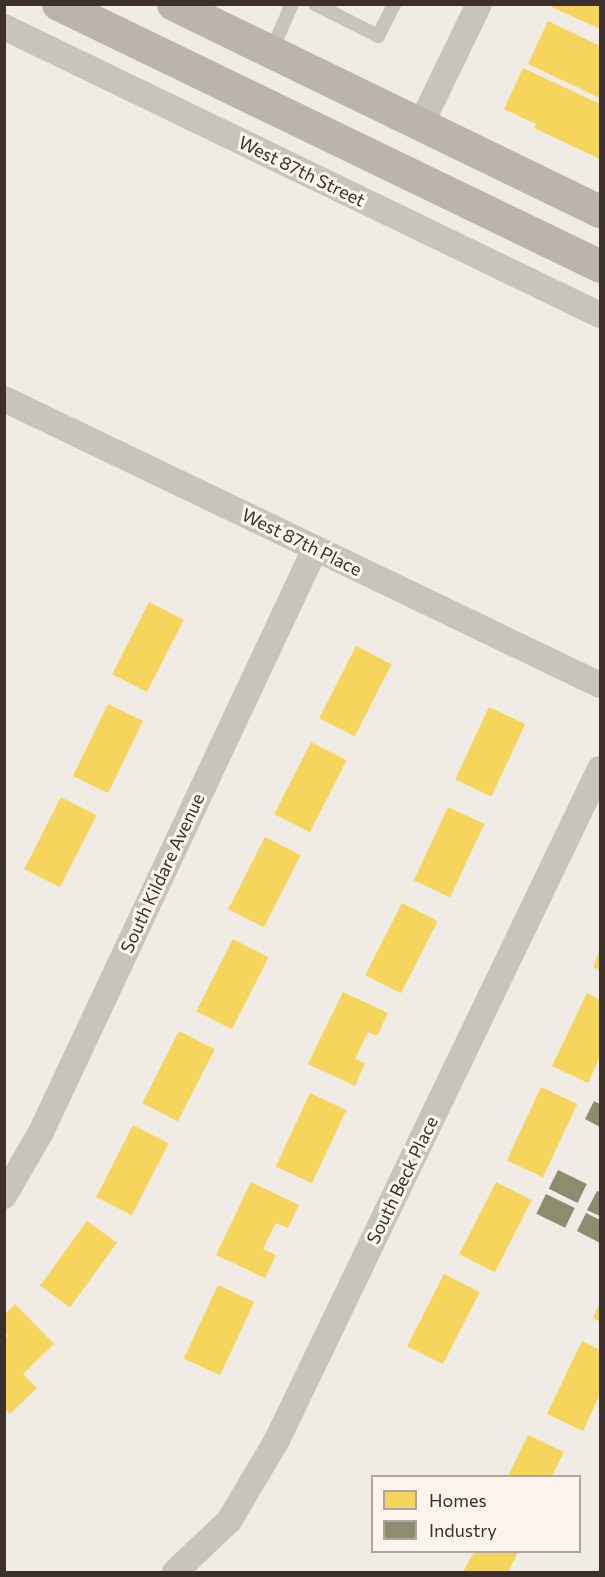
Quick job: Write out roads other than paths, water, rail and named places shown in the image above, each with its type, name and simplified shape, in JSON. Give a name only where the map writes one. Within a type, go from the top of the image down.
[{"type":"main road","points":[[58,4],[600,266]]},
{"type":"main road","points":[[173,4],[600,210]]},
{"type":"street","points":[[421,124],[479,4]]},
{"type":"street","name":"West 87th Street","points":[[4,27],[600,315]]},
{"type":"street","name":"West 87th Place","points":[[4,399],[600,685]]},
{"type":"street","name":"South Kildare Avenue","points":[[4,1196],[41,1131],[315,549]]},
{"type":"street","name":"South Beck Place","points":[[175,1572],[229,1521],[277,1440],[600,769]]},
{"type":"lane","points":[[271,52],[292,4]]},
{"type":"lane","points":[[315,4],[378,36],[394,4]]}]
